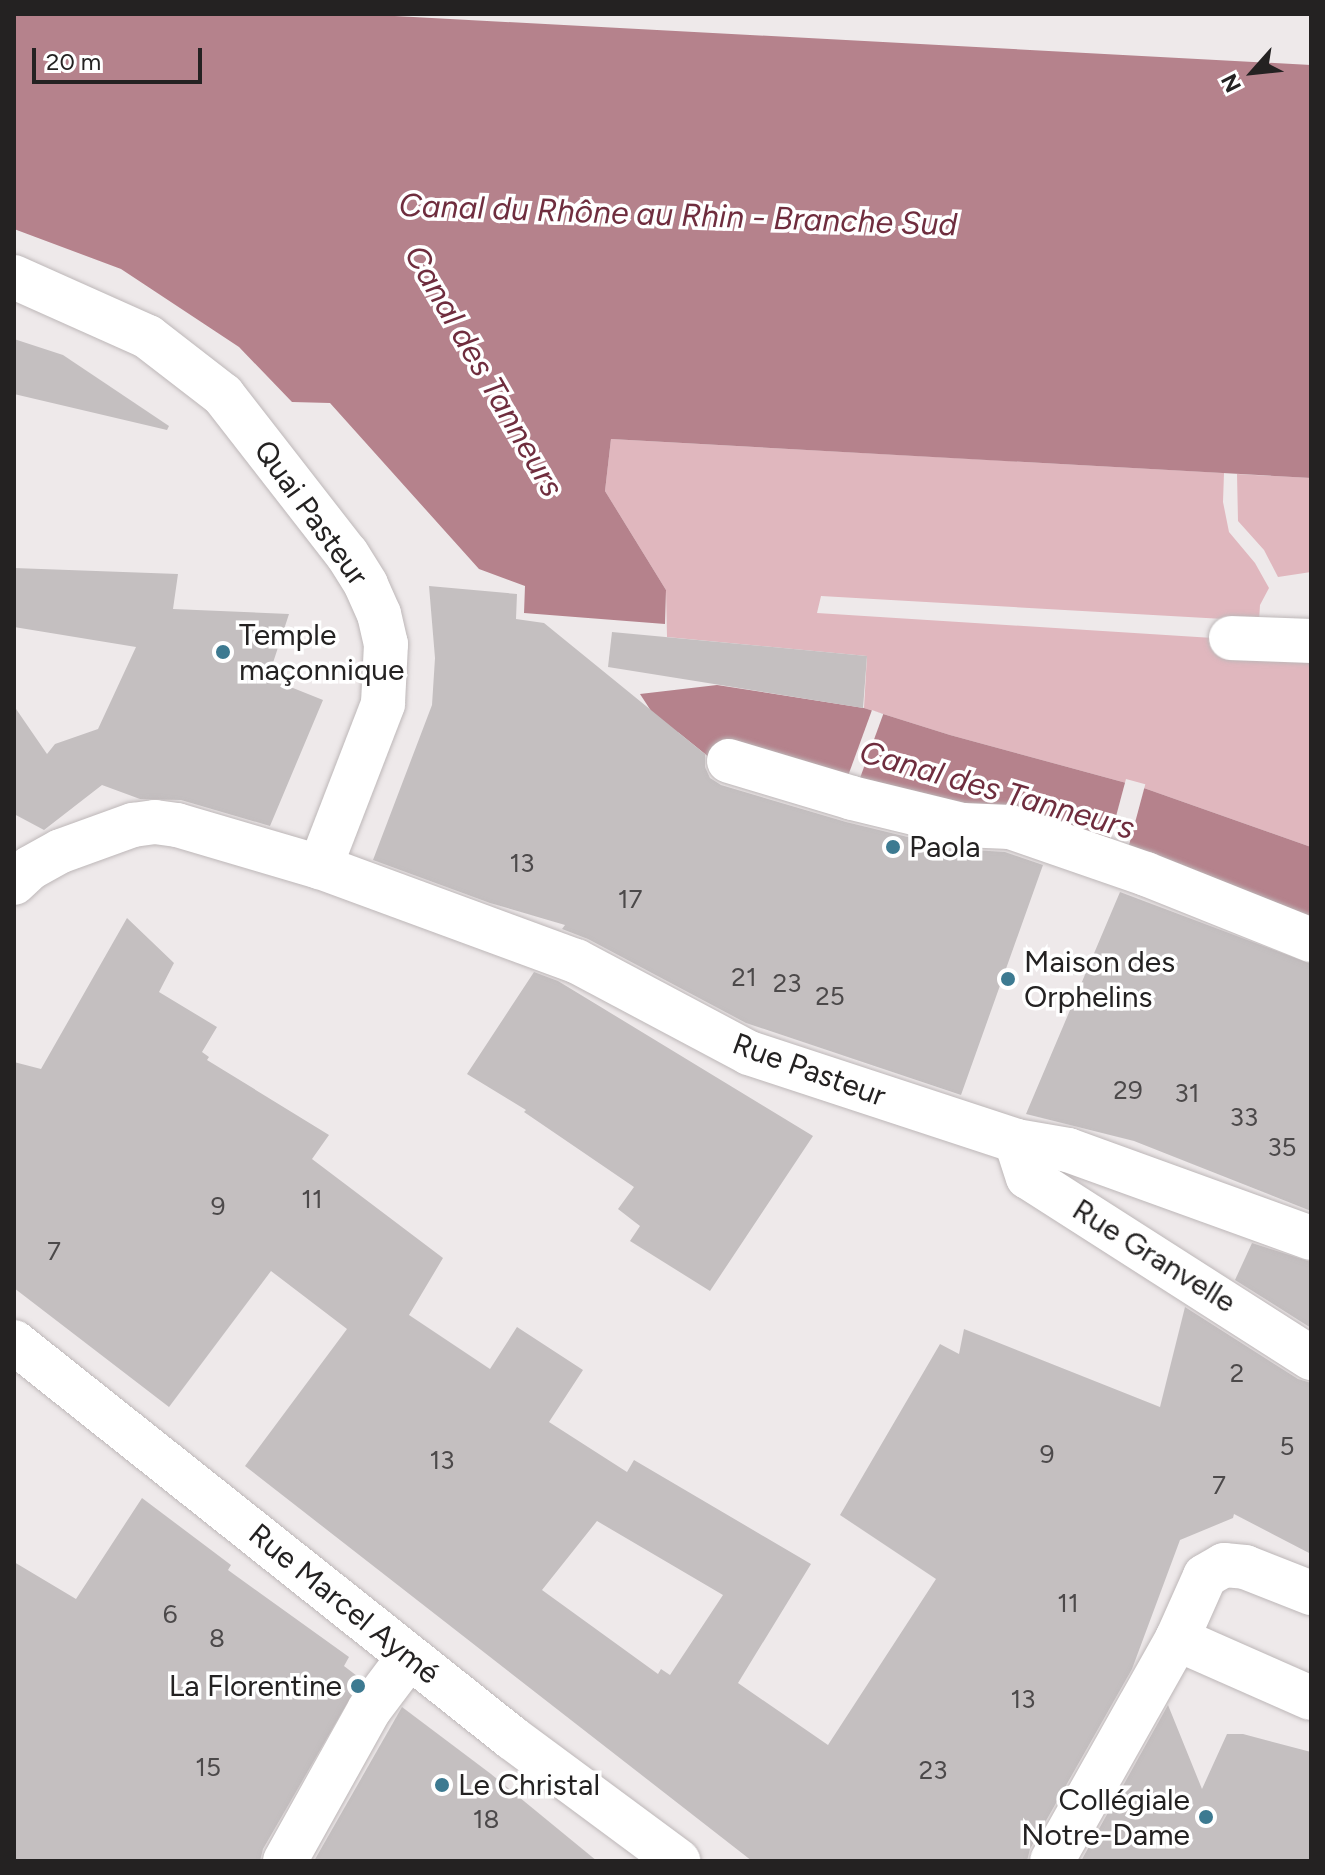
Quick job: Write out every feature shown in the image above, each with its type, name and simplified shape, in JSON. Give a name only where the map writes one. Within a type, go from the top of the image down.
[{"type":"street","name":"Quai Pasteur","points":[[14,277],[148,337],[223,395],[347,554],[366,585],[379,614],[386,644],[383,704],[320,867]]},
{"type":"street","points":[[1231,638],[1311,641]]},
{"type":"street","points":[[729,761],[852,798],[963,825],[1010,827],[1146,874],[1311,940]]},
{"type":"street","name":"Rue Pasteur","points":[[14,883],[30,868],[61,851],[133,825],[155,822],[320,867],[576,961],[749,1053],[1016,1141],[1068,1150],[1311,1238]]},
{"type":"street","name":"Rue Granvelle","points":[[1016,1141],[1028,1177],[1311,1358]]},
{"type":"street","name":"Rue Marcel Aymé","points":[[14,1342],[512,1738],[678,1861]]},
{"type":"street","points":[[1052,1861],[1177,1639],[1205,1576],[1224,1565],[1245,1567],[1311,1593]]},
{"type":"street","points":[[1177,1639],[1311,1698]]},
{"type":"street","points":[[285,1861],[369,1710],[409,1657]]},
{"type":"shaded area","points":[[611,439],[1224,473],[1223,502],[1229,532],[1255,563],[1269,588],[1260,605],[1259,621],[821,596],[817,613],[1213,638],[1311,654],[1311,847],[1141,787],[864,708],[867,656],[667,637],[666,590],[605,491]]},
{"type":"shaded area","points":[[1237,474],[1311,478],[1311,572],[1278,577],[1264,550],[1238,521]]},
{"type":"water","points":[[14,14],[358,14],[1311,65],[1311,478],[611,439],[605,491],[666,590],[665,624],[524,613],[525,586],[479,569],[330,403],[292,402],[239,347],[121,269],[14,229]]},
{"type":"water","name":"Canal des Tanneurs","points":[[717,685],[864,708],[1141,787],[1311,847],[1311,929],[725,770],[679,733],[657,720],[640,694]]},
{"type":"pier","points":[[872,710],[883,714],[856,790],[844,786]]},
{"type":"pier","points":[[1126,779],[1145,784],[1126,858],[1106,852]]},
{"type":"building","points":[[14,339],[63,355],[169,426],[167,430],[14,394]]},
{"type":"building","points":[[14,568],[178,574],[173,609],[289,614],[268,678],[323,700],[270,826],[181,800],[140,799],[102,785],[44,830],[14,814],[14,706],[47,754],[55,744],[98,729],[136,647],[14,627]]},
{"type":"building","points":[[429,586],[517,594],[516,619],[544,623],[705,754],[705,767],[710,778],[721,785],[846,822],[957,849],[1005,852],[1043,865],[961,1095],[746,1023],[588,939],[562,929],[565,925],[490,903],[373,860],[432,705],[435,658]]},
{"type":"building","points":[[612,632],[867,656],[863,708],[608,667]]},
{"type":"building","points":[[1120,892],[1311,964],[1311,1211],[1134,1141],[1026,1114]]},
{"type":"building","points":[[127,918],[174,963],[159,992],[217,1027],[202,1052],[209,1057],[207,1060],[329,1135],[312,1159],[443,1258],[409,1315],[490,1369],[517,1327],[583,1370],[549,1422],[627,1472],[634,1460],[811,1564],[738,1683],[828,1745],[936,1579],[840,1515],[940,1344],[959,1354],[964,1329],[1160,1407],[1185,1307],[1298,1379],[1311,1383],[1311,1554],[1234,1514],[1233,1518],[1180,1540],[1132,1669],[1030,1849],[1027,1861],[752,1861],[245,1466],[347,1329],[271,1271],[169,1407],[14,1288],[14,1062],[41,1069]],"holes":[[[597,1521],[723,1595],[670,1675],[661,1669],[658,1674],[542,1590]]]},
{"type":"building","points":[[534,972],[558,981],[813,1136],[710,1291],[630,1241],[640,1226],[618,1209],[634,1187],[524,1112],[526,1110],[467,1074]]},
{"type":"building","points":[[1252,1243],[1311,1262],[1311,1328],[1235,1280]]},
{"type":"building","points":[[142,1498],[231,1565],[228,1570],[349,1657],[344,1666],[361,1679],[263,1849],[260,1861],[14,1861],[14,1562],[76,1599]]},
{"type":"building","name":"Collégiale Notre-Dame","points":[[1168,1705],[1202,1789],[1227,1734],[1243,1734],[1311,1752],[1311,1861],[1081,1861]]},
{"type":"building","points":[[402,1707],[491,1774],[597,1861],[314,1861]]},
{"type":"place","name":"Temple maçonnique","points":[[223,652]]},
{"type":"place","name":"Paola","points":[[893,847]]},
{"type":"place","name":"Maison des Orphelins","points":[[1008,979]]},
{"type":"place","name":"La Florentine","points":[[358,1686]]},
{"type":"place","name":"Le Christal","points":[[442,1785]]},
{"type":"place","name":"Collégiale Notre-Dame","points":[[1206,1817]]},
{"type":"water label","name":"Canal du Rhône au Rhin - Branche Sud","points":[[678,215]]}]
